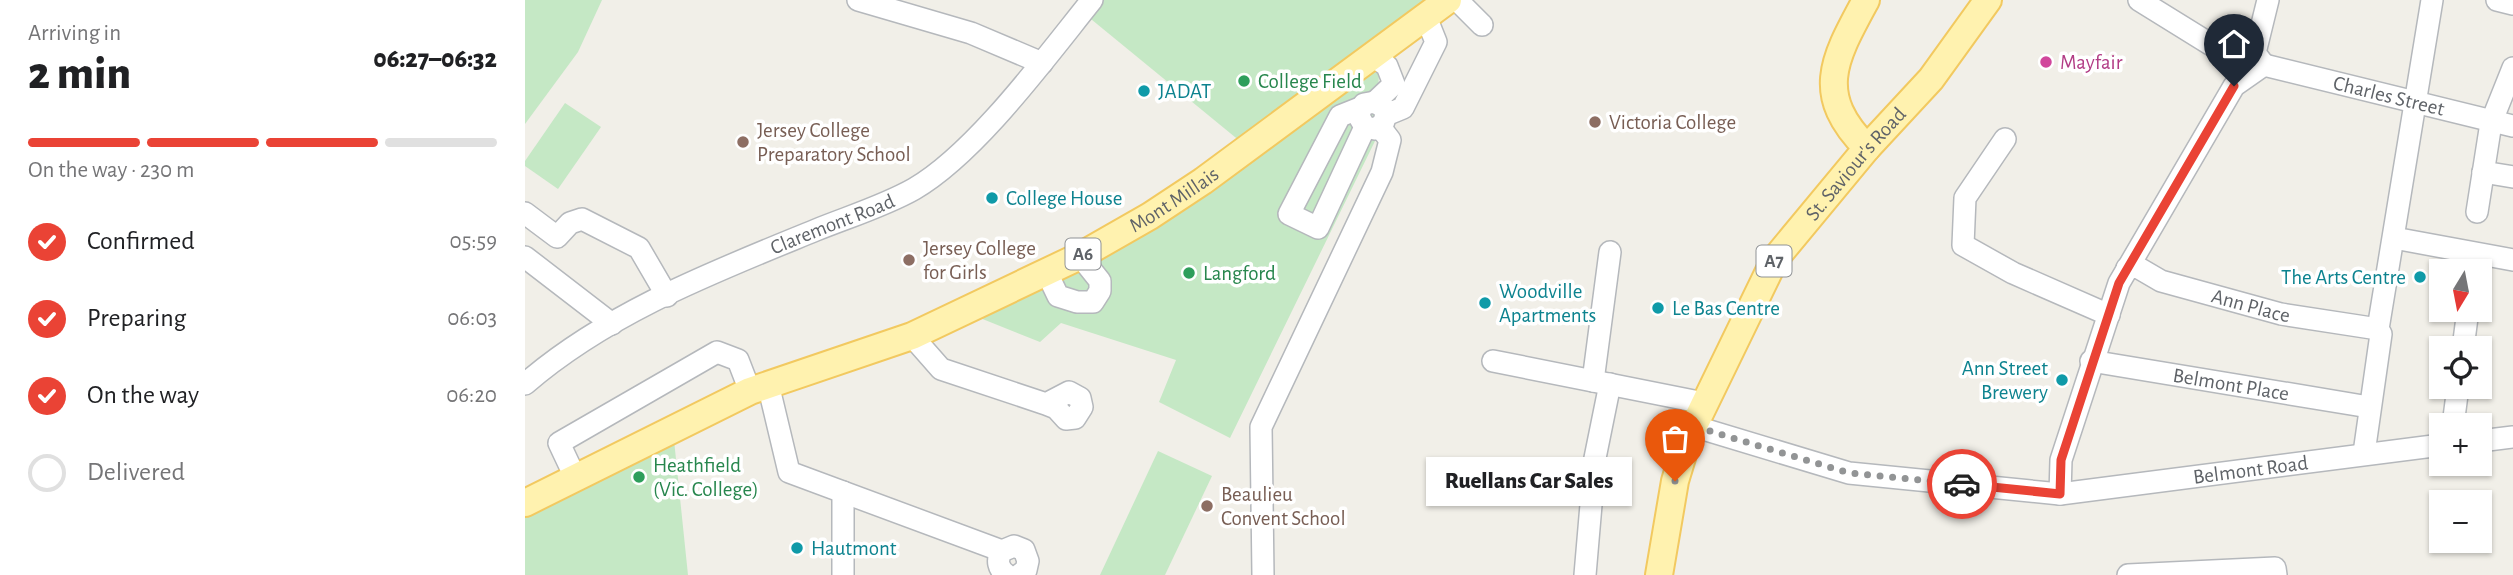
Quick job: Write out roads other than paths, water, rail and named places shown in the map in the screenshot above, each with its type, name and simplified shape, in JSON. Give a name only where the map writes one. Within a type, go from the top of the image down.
[{"type":"main road","name":"Mont Millais","points":[[575,477],[759,387],[912,336],[1080,256],[1150,216],[1203,181],[1448,0]]},
{"type":"main road","points":[[1866,0],[1842,43],[1833,76],[1835,99],[1842,118],[1867,148]]},
{"type":"main road","name":"St. Saviour's Road","points":[[1659,575],[1675,481],[1698,414],[1775,259],[1867,148],[1931,79],[1988,0]]},
{"type":"main road","name":"A6","points":[[525,503],[575,477]]},
{"type":"street","points":[[858,0],[971,33],[1042,63]]},
{"type":"street","name":"Claremont Road","points":[[525,384],[554,359],[612,324],[707,275],[914,189],[957,158],[1042,63],[1093,0]]},
{"type":"street","points":[[1457,0],[1482,26]]},
{"type":"street","points":[[2139,0],[2210,44],[2228,62],[2234,86]]},
{"type":"street","points":[[2060,494],[2061,460],[2091,361],[2127,268],[2234,86],[2264,65],[2255,53],[2268,0]]},
{"type":"street","points":[[2364,453],[2381,334],[2378,329],[2432,0]]},
{"type":"street","points":[[2497,0],[2513,4]]},
{"type":"street","points":[[1373,56],[1387,66],[1394,84],[1373,116],[1318,228],[1289,214],[1340,116],[1373,116],[1403,108],[1437,42],[1426,17]]},
{"type":"street","name":"Charles Street","points":[[2210,44],[2264,65],[2491,123],[2513,126]]},
{"type":"street","points":[[2477,212],[2491,123],[2513,68]]},
{"type":"street","points":[[1263,575],[1261,427],[1382,172],[1390,141],[1373,116]]},
{"type":"street","points":[[2005,139],[1965,198],[1963,244],[2013,273],[2109,315]]},
{"type":"street","points":[[2483,172],[2513,177]]},
{"type":"street","points":[[525,213],[557,237],[570,223],[582,219],[639,248],[667,296]]},
{"type":"street","points":[[2394,237],[2467,259]]},
{"type":"street","points":[[1585,575],[1602,383],[1610,252]]},
{"type":"street","points":[[1047,273],[1058,296],[1077,302],[1093,302],[1100,291],[1100,281],[1080,256]]},
{"type":"street","points":[[525,257],[612,324]]},
{"type":"street","points":[[2492,261],[2513,260]]},
{"type":"street","name":"Ann Place","points":[[2127,268],[2137,267],[2161,281],[2281,314],[2378,329]]},
{"type":"street","points":[[912,336],[941,369],[1046,404]]},
{"type":"street","points":[[575,477],[559,443],[717,352],[738,360],[759,387],[789,471],[1002,551],[1014,546],[1027,554],[1028,566],[1019,575]]},
{"type":"street","name":"Belmont Road","points":[[1493,361],[1602,383],[1698,414],[1849,473],[2060,494],[2429,446]]},
{"type":"street","name":"Belmont Place","points":[[2091,361],[2369,407]]},
{"type":"street","points":[[2492,440],[2513,437]]},
{"type":"street","points":[[843,492],[843,575]]},
{"type":"street","points":[[1002,551],[999,566],[1007,575]]},
{"type":"street","points":[[2128,575],[2275,572]]},
{"type":"place","name":"Mayfair","points":[[2046,62]]},
{"type":"place","name":"College Field","points":[[1244,81]]},
{"type":"place","name":"JADAT","points":[[1144,91]]},
{"type":"place","name":"Victoria College","points":[[1595,122]]},
{"type":"place","name":"Jersey College Preparatory School","points":[[743,142]]},
{"type":"place","name":"College House","points":[[992,198]]},
{"type":"place","name":"Jersey College for Girls","points":[[909,260]]},
{"type":"place","name":"Langford","points":[[1189,273]]},
{"type":"place","name":"The Arts Centre","points":[[2420,277]]},
{"type":"place","name":"Woodville Apartments","points":[[1485,303]]},
{"type":"place","name":"Le Bas Centre","points":[[1658,308]]},
{"type":"place","name":"Ann Street Brewery","points":[[2062,380]]},
{"type":"place","name":"Heathfield (Vic. College)","points":[[639,477]]},
{"type":"place","name":"Ruellans Car Sales","points":[[1675,481]]},
{"type":"place","name":"Beaulieu Convent School","points":[[1207,506]]},
{"type":"place","name":"Hautmont","points":[[797,548]]}]
